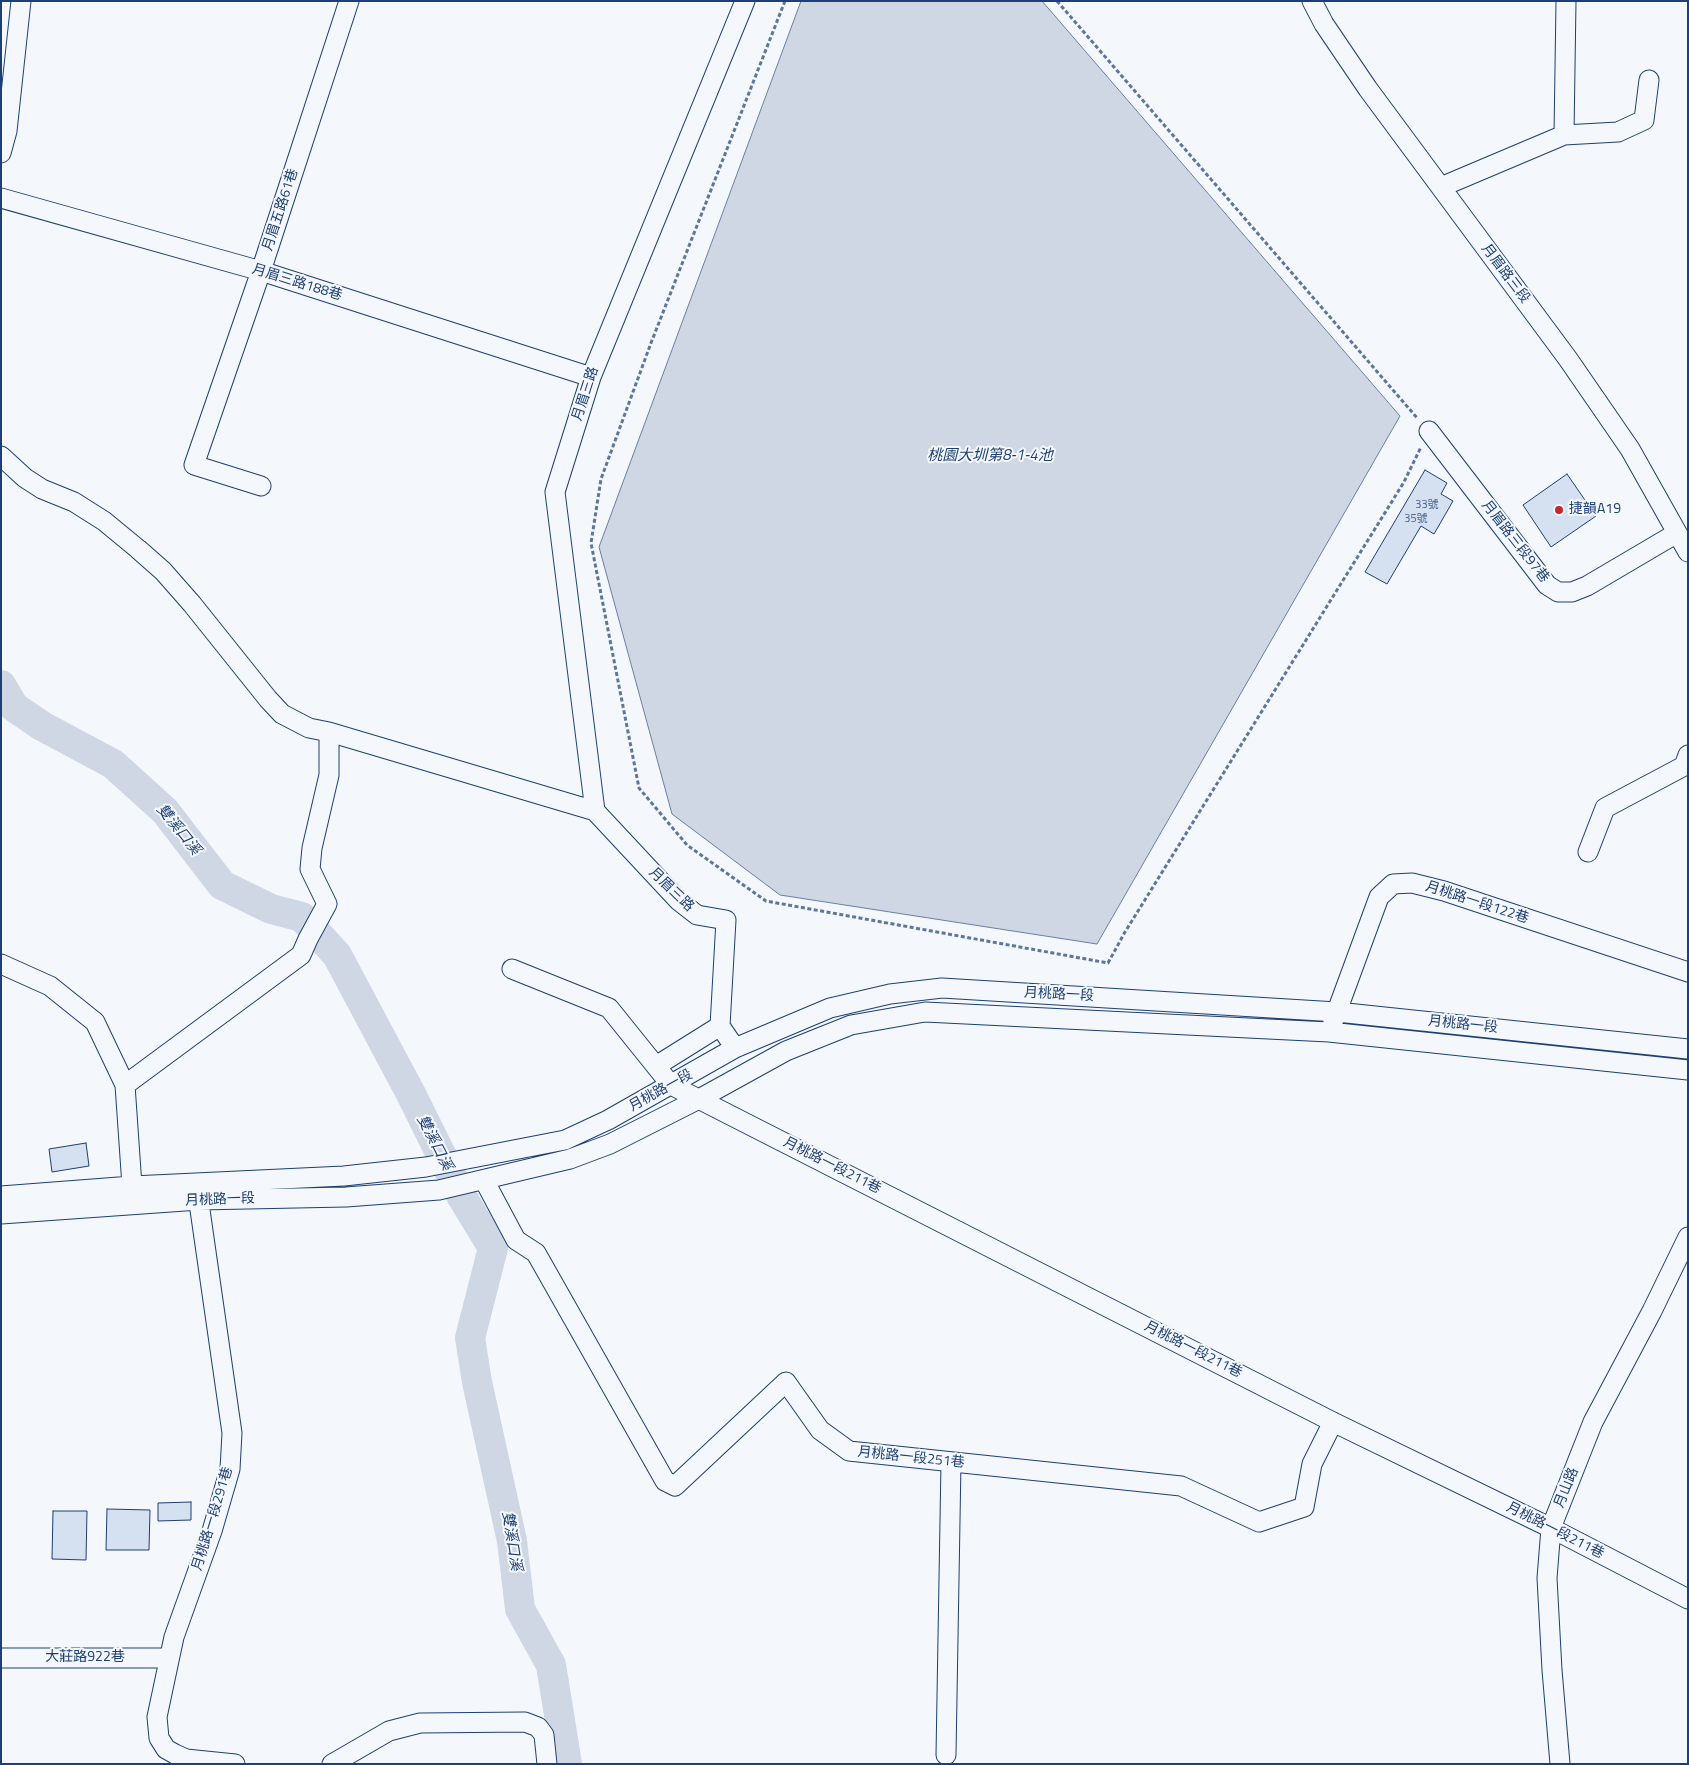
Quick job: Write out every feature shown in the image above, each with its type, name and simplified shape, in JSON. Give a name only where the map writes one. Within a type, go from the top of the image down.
[{"type":"street","points":[[1,153],[7,130],[21,1]]},
{"type":"street","name":"月眉五路61巷","points":[[261,486],[194,465],[261,272],[349,1]]},
{"type":"street","name":"月眉三路","points":[[720,1026],[726,920],[697,915],[679,901],[595,811],[555,492],[591,377],[745,1]]},
{"type":"street","name":"月眉路三段","points":[[1312,1],[1324,24],[1368,89],[1568,359],[1630,449],[1688,552]]},
{"type":"street","points":[[1564,135],[1566,1]]},
{"type":"street","points":[[1441,187],[1564,135],[1618,132],[1644,120],[1649,80]]},
{"type":"street","name":"月眉三路188巷","points":[[1,198],[261,272],[591,377]]},
{"type":"street","name":"月眉路三段97巷","points":[[1429,431],[1547,585],[1558,592],[1572,592],[1587,586],[1677,533]]},
{"type":"street","points":[[1,456],[36,486],[74,502],[104,521],[163,571],[282,714],[308,728],[329,732],[595,811]]},
{"type":"street","points":[[125,1085],[301,955],[327,904],[310,869],[312,848],[329,775],[329,732]]},
{"type":"street","points":[[1588,852],[1605,808],[1684,766],[1688,755]]},
{"type":"street","name":"月桃路一段122巷","points":[[1329,1032],[1379,897],[1393,884],[1412,883],[1444,891],[1688,972]]},
{"type":"street","points":[[1,964],[50,986],[95,1022],[125,1085],[132,1186]]},
{"type":"street","points":[[512,969],[609,1008],[671,1085]]},
{"type":"street","name":"月桃路一段","points":[[1,1214],[426,1167],[565,1140],[608,1120],[735,1048],[830,1008],[890,994],[942,988],[1337,1012],[1688,1049]]},
{"type":"street","name":"月桃路一段","points":[[1,1196],[132,1186],[198,1192],[346,1197],[439,1190],[570,1159],[610,1144],[699,1099],[786,1051],[850,1025],[925,1012],[1329,1032],[1688,1070]]},
{"type":"street","points":[[656,1066],[720,1026],[735,1048]]},
{"type":"street","name":"月桃路一段211巷","points":[[671,1085],[1333,1422],[1551,1528],[1688,1599]]},
{"type":"street","name":"月桃路一段251巷","points":[[479,1181],[516,1240],[536,1252],[665,1481],[675,1486],[786,1382],[820,1430],[849,1451],[1181,1486],[1259,1522],[1304,1507],[1312,1464],[1333,1422]]},
{"type":"street","name":"月桃路一段291巷","points":[[198,1192],[232,1433],[230,1469],[212,1531],[174,1636],[157,1716],[159,1738],[166,1749],[186,1759],[235,1764]]},
{"type":"street","name":"月山路","points":[[1560,1764],[1547,1578],[1551,1528],[1593,1422],[1652,1311],[1688,1237]]},
{"type":"street","points":[[947,1761],[951,1462]]},
{"type":"street","name":"大莊路922巷","points":[[1,1658],[170,1658]]},
{"type":"street","points":[[332,1764],[389,1731],[420,1723],[526,1722],[538,1728],[544,1735],[547,1764]]},
{"type":"path","points":[[785,1],[651,343],[601,479],[591,543],[639,788],[688,845],[766,901],[1108,964],[1125,932],[1404,482],[1429,431],[1057,1]]},
{"type":"water","name":"桃園大圳第8-1-4池","points":[[801,1],[1042,1],[1400,416],[1097,944],[780,895],[672,814],[599,547]]},
{"type":"building","points":[[1425,470],[1447,483],[1441,494],[1453,501],[1434,534],[1421,526],[1387,584],[1365,572]]},
{"type":"building","name":"捷韻A19","points":[[1567,474],[1596,516],[1551,547],[1523,505]]},
{"type":"building","points":[[86,1143],[89,1166],[52,1172],[49,1149]]},
{"type":"building","points":[[191,1502],[191,1520],[158,1521],[158,1503]]},
{"type":"building","points":[[107,1509],[150,1510],[149,1550],[106,1550]]},
{"type":"building","points":[[53,1511],[87,1511],[86,1560],[52,1559]]},
{"type":"waterway","name":"雙溪口溪","points":[[1,685],[14,707],[42,726],[113,764],[165,811],[222,885],[271,909],[302,917],[337,955],[411,1094],[462,1197],[493,1248],[470,1338],[477,1382],[512,1541],[520,1609],[551,1665],[567,1764]]},
{"type":"place","name":"捷韻A19","points":[[1559,510]]}]
